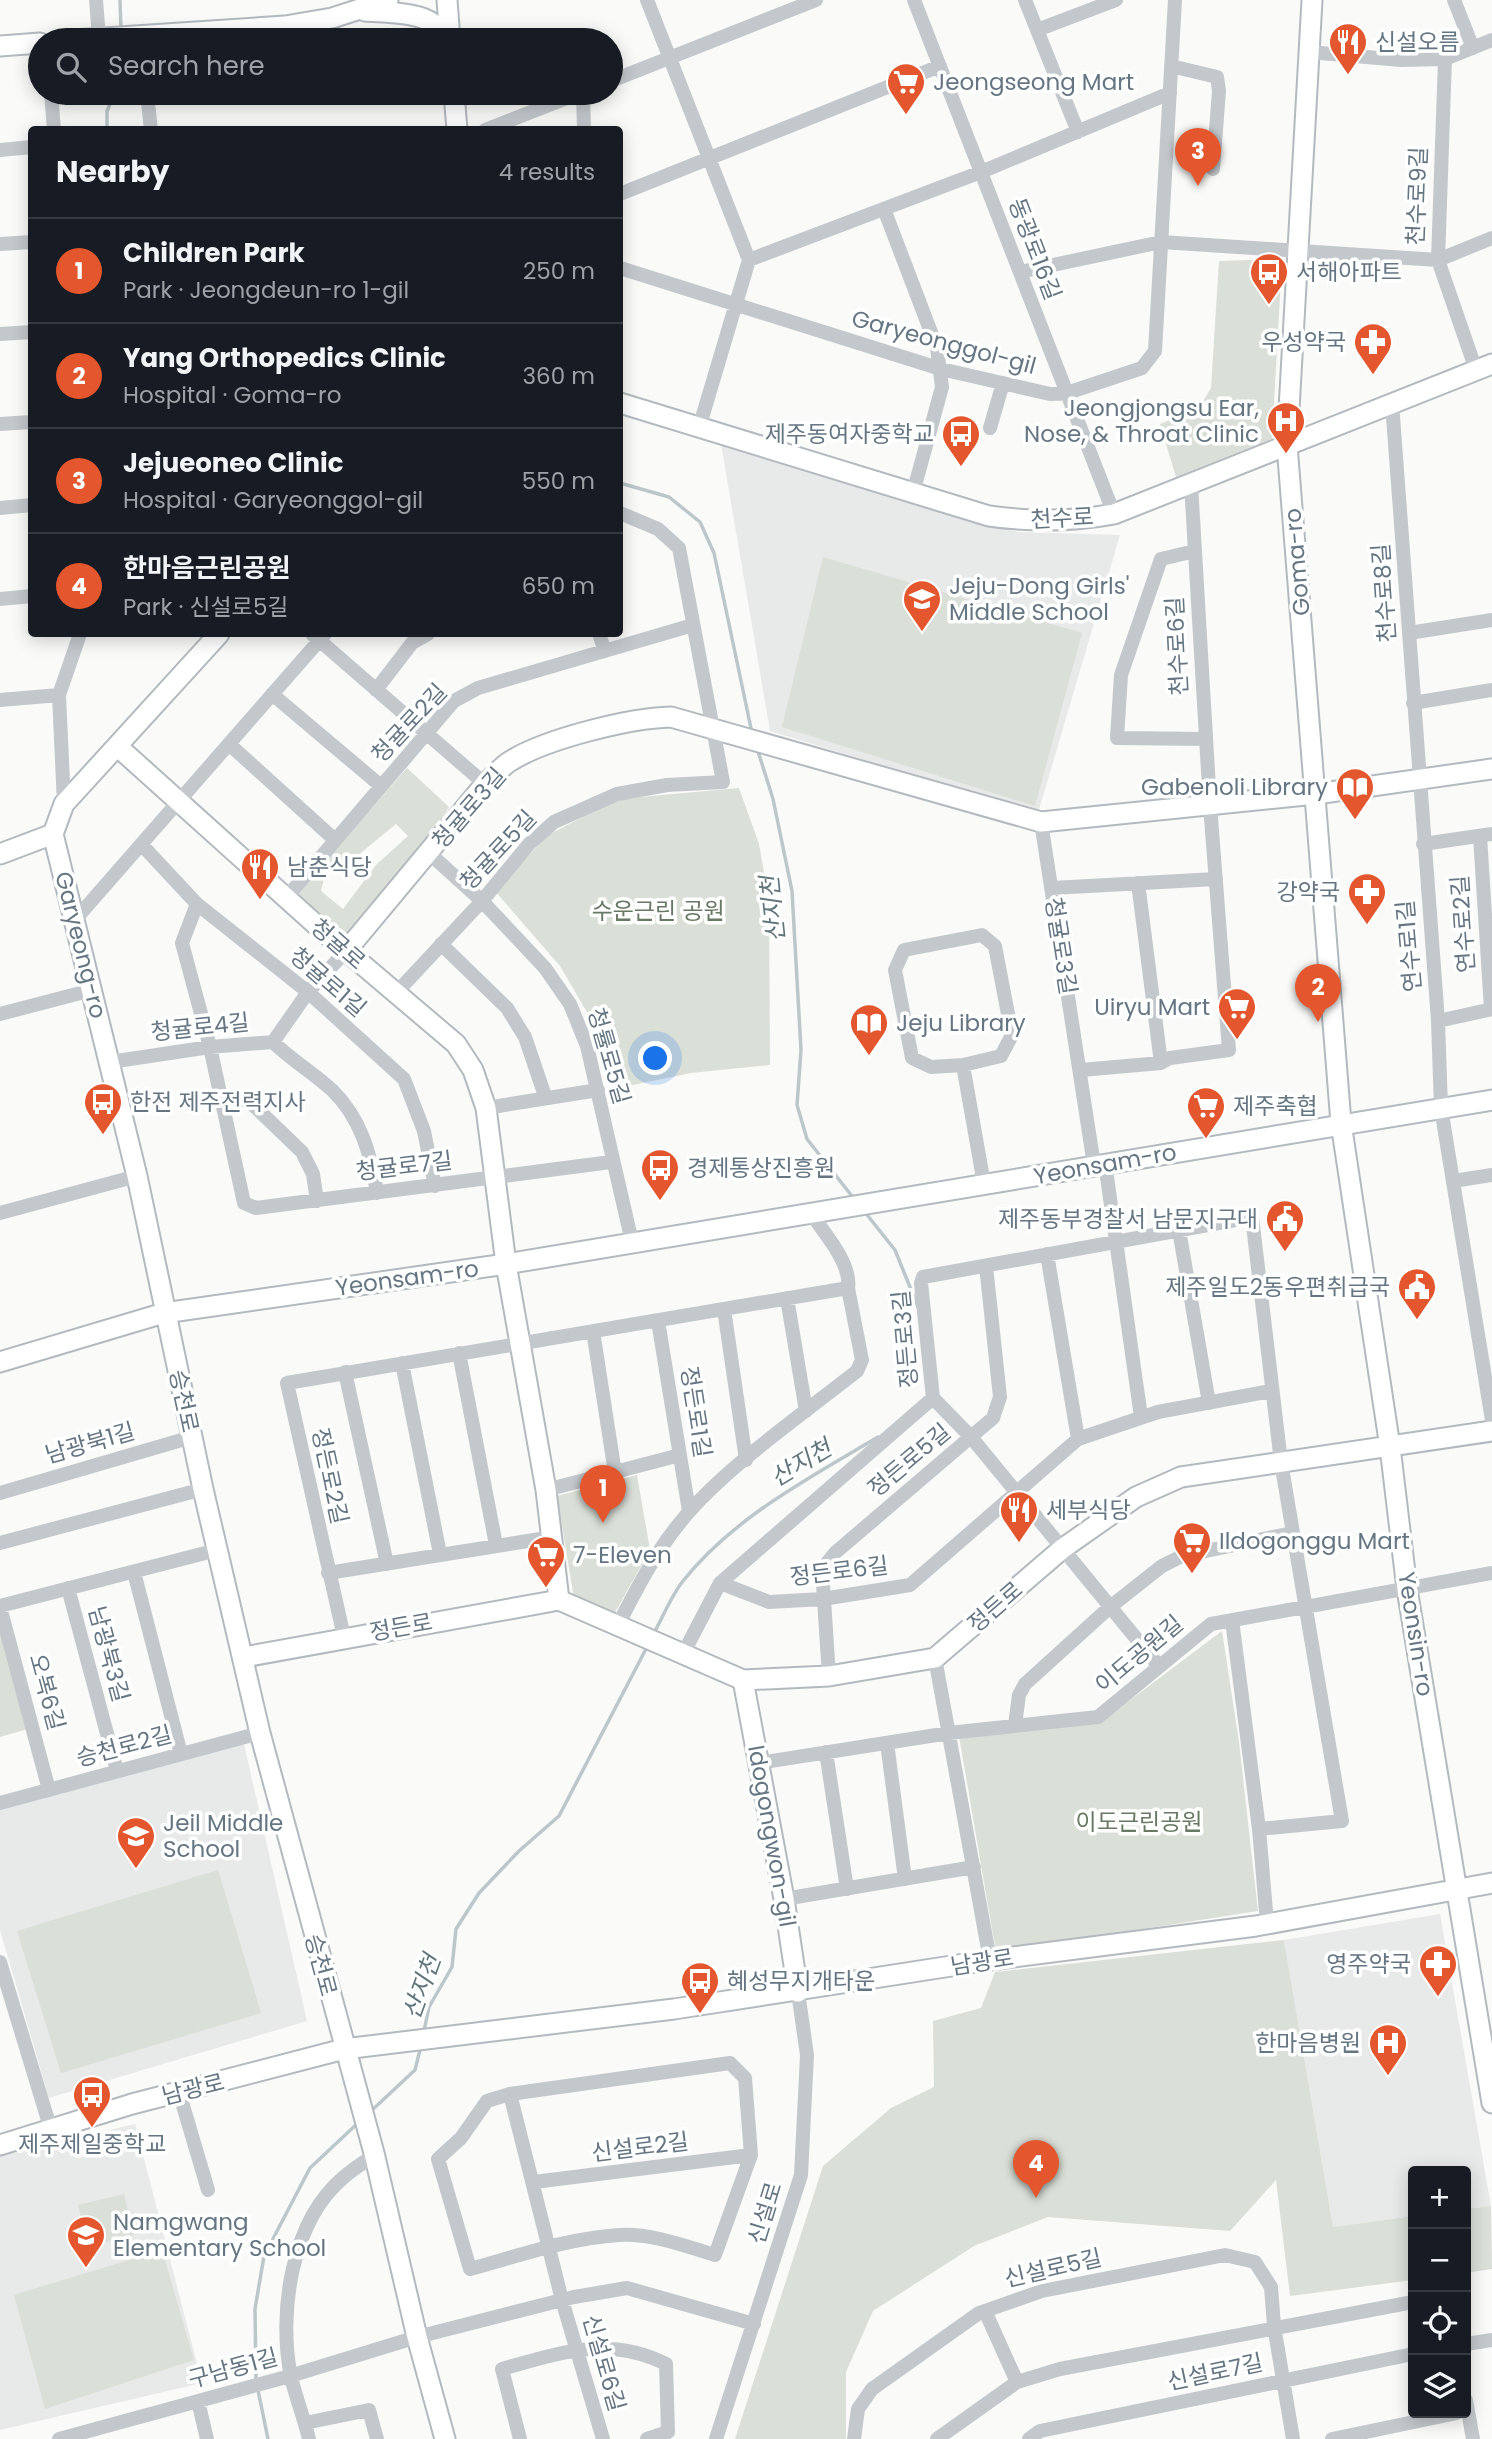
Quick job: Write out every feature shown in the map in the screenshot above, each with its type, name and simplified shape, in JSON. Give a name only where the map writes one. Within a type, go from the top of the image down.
[{"type":"main road","points":[[259,28],[285,26],[357,10],[388,0]]},
{"type":"main road","points":[[447,0],[448,28]]},
{"type":"main road","name":"Goma-ro","points":[[1312,0],[1287,445],[1341,1123]]},
{"type":"main road","points":[[357,10],[424,18],[440,28]]},
{"type":"main road","points":[[0,46],[28,44]]},
{"type":"main road","points":[[455,105],[457,126]]},
{"type":"main road","name":"천수로","points":[[623,404],[989,516],[1035,522],[1075,521],[1114,514],[1484,367]]},
{"type":"main road","points":[[0,854],[53,834],[64,804],[216,637]]},
{"type":"main road","name":"청귤로3길","points":[[346,951],[485,784],[508,763],[534,749],[644,718],[671,717],[1041,822]]},
{"type":"main road","name":"청귤로","points":[[117,746],[346,951],[456,1044],[473,1070],[486,1108],[497,1177],[506,1264]]},
{"type":"main road","points":[[1041,822],[1316,794],[1492,769]]},
{"type":"main road","name":"Garyeong-ro","points":[[53,834],[137,1176],[164,1312]]},
{"type":"main road","name":"Yeonsam-ro","points":[[0,1362],[164,1312],[506,1264],[1492,1100]]},
{"type":"main road","name":"Yeonsin-ro","points":[[1341,1123],[1390,1447],[1407,1589],[1459,1888],[1492,2103]]},
{"type":"main road","points":[[506,1264],[546,1490],[559,1600],[743,1680],[829,1676],[935,1658]]},
{"type":"main road","name":"승천로","points":[[164,1312],[260,1733],[374,2154],[416,2337],[445,2439]]},
{"type":"main road","name":"정든로","points":[[935,1658],[1062,1549],[1136,1497],[1181,1477],[1492,1431]]},
{"type":"main road","name":"정든로","points":[[244,1657],[559,1600]]},
{"type":"main road","name":"Idogongwon-gil","points":[[743,1680],[784,1899],[798,1992]]},
{"type":"main road","name":"남광로","points":[[0,2145],[179,2092],[344,2049],[798,1992],[990,1960],[1267,1923],[1492,1883]]},
{"type":"street","points":[[96,0],[99,28]]},
{"type":"street","points":[[647,0],[749,260],[699,428]]},
{"type":"street","points":[[623,76],[816,0]]},
{"type":"street","name":"동광로16길","points":[[914,0],[1114,514]]},
{"type":"street","points":[[1025,0],[1078,132]]},
{"type":"street","points":[[1037,30],[1116,0]]},
{"type":"street","name":"Garyeonggol-gil","points":[[623,269],[941,369],[1050,394],[1067,393],[1142,368],[1155,351],[1175,0]]},
{"type":"street","points":[[1454,0],[1473,48]]},
{"type":"street","points":[[1309,52],[1401,60],[1445,59],[1492,40]]},
{"type":"street","name":"천수로9길","points":[[1445,59],[1438,260],[1484,367]]},
{"type":"street","points":[[623,193],[940,66]]},
{"type":"street","points":[[1171,66],[1217,77],[1219,91],[1213,169]]},
{"type":"street","points":[[749,260],[981,172],[1170,93]]},
{"type":"street","points":[[52,105],[54,126]]},
{"type":"street","points":[[148,105],[151,126]]},
{"type":"street","points":[[495,126],[551,105]]},
{"type":"street","points":[[583,105],[584,126]]},
{"type":"street","points":[[0,150],[28,147]]},
{"type":"street","points":[[884,209],[937,348],[941,369],[942,387],[913,493]]},
{"type":"street","points":[[1020,272],[1161,242],[1297,253],[1438,260],[1492,238]]},
{"type":"street","points":[[0,244],[28,242]]},
{"type":"street","points":[[0,334],[28,332]]},
{"type":"street","points":[[990,428],[1003,383]]},
{"type":"street","name":"천수로8길","points":[[1392,403],[1419,781]]},
{"type":"street","points":[[0,424],[28,422]]},
{"type":"street","name":"천수로6길","points":[[1081,1070],[1161,1063],[1170,1058],[1229,1050],[1209,805],[1191,484]]},
{"type":"street","points":[[0,508],[28,505]]},
{"type":"street","points":[[623,514],[658,529],[679,548],[711,728]]},
{"type":"street","name":"천수로6길","points":[[1195,551],[1161,559],[1121,676],[1117,738],[1206,739]]},
{"type":"street","points":[[0,599],[28,596]]},
{"type":"street","points":[[1409,633],[1492,620]]},
{"type":"street","name":"청귤로2길","points":[[286,898],[454,701],[478,688],[693,625]]},
{"type":"street","points":[[64,804],[59,695],[79,637]]},
{"type":"street","points":[[75,921],[318,637]]},
{"type":"street","points":[[320,637],[376,690],[485,784]]},
{"type":"street","points":[[376,690],[412,643],[423,637]]},
{"type":"street","points":[[601,637],[605,651]]},
{"type":"street","points":[[1413,703],[1492,690]]},
{"type":"street","points":[[272,694],[381,786]]},
{"type":"street","points":[[0,700],[59,695]]},
{"type":"street","name":"청귤로5길","points":[[396,993],[482,901],[529,844],[554,822],[617,794],[667,785],[723,782],[711,728]]},
{"type":"street","points":[[229,744],[335,840]]},
{"type":"street","name":"연수로1길","points":[[1419,781],[1438,1021],[1441,1108],[1487,1347],[1492,1420]]},
{"type":"street","name":"청귤로3길","points":[[1041,822],[1081,1070]]},
{"type":"street","name":"연수로2길","points":[[1423,844],[1486,835],[1492,1009]]},
{"type":"street","name":"청귤로1길","points":[[141,844],[197,904],[308,992],[404,1079],[424,1131],[435,1186]]},
{"type":"street","name":"청률로5길","points":[[429,853],[482,901],[545,968],[570,1004],[587,1046],[611,1162],[632,1242]]},
{"type":"street","points":[[1052,888],[1216,879]]},
{"type":"street","points":[[1138,883],[1161,1063]]},
{"type":"street","name":"청귤로7길","points":[[197,904],[182,943],[210,1047],[244,1203],[256,1208],[497,1177]]},
{"type":"street","points":[[982,935],[995,946],[1012,1035],[1001,1056],[963,1065],[931,1067],[912,1058],[895,970],[904,950],[982,935]]},
{"type":"street","points":[[441,944],[507,1008],[525,1037],[545,1096]]},
{"type":"street","points":[[273,1042],[308,992],[346,951]]},
{"type":"street","points":[[0,1014],[92,990]]},
{"type":"street","points":[[1438,1021],[1492,1009]]},
{"type":"street","name":"청귤로4길","points":[[110,1062],[210,1047],[273,1042],[294,1063],[331,1089],[352,1114],[371,1154],[377,1193]]},
{"type":"street","points":[[963,1065],[984,1184]]},
{"type":"street","points":[[1081,1070],[1115,1242],[1141,1417]]},
{"type":"street","points":[[486,1108],[545,1096],[598,1090]]},
{"type":"street","points":[[221,1098],[248,1101],[302,1152],[313,1174],[317,1201]]},
{"type":"street","points":[[497,1177],[611,1162]]},
{"type":"street","points":[[1453,1181],[1492,1175]]},
{"type":"street","points":[[0,1213],[137,1176]]},
{"type":"street","points":[[521,1343],[848,1288],[850,1279],[814,1211]]},
{"type":"street","name":"정든로3길","points":[[687,1656],[720,1583],[933,1398],[921,1283],[923,1277],[1252,1217],[1281,1462]]},
{"type":"street","points":[[1179,1230],[1209,1403]]},
{"type":"street","points":[[1047,1254],[1078,1439]]},
{"type":"street","name":"정든로5길","points":[[829,1676],[822,1569],[836,1552],[993,1418],[1000,1397],[986,1266]]},
{"type":"street","name":"정든로1길","points":[[618,1627],[641,1580],[690,1511],[746,1460],[857,1371],[862,1360],[848,1288]]},
{"type":"street","points":[[788,1298],[806,1411]]},
{"type":"street","name":"정든로1길","points":[[724,1309],[746,1460]]},
{"type":"street","name":"정든로1길","points":[[658,1321],[690,1511]]},
{"type":"street","points":[[593,1331],[615,1473]]},
{"type":"street","name":"정든로2길","points":[[344,1637],[286,1383],[521,1343]]},
{"type":"street","points":[[459,1353],[496,1545]]},
{"type":"street","points":[[402,1363],[440,1554]]},
{"type":"street","name":"정든로2길","points":[[345,1372],[387,1564]]},
{"type":"street","name":"정든로6길","points":[[720,1583],[769,1602],[823,1599],[910,1585],[1078,1439],[1141,1417],[1271,1391]]},
{"type":"street","points":[[933,1398],[971,1437],[1158,1665]]},
{"type":"street","name":"남광북1길","points":[[0,1493],[192,1437]]},
{"type":"street","points":[[546,1490],[680,1455]]},
{"type":"street","points":[[1259,1829],[1342,1821],[1281,1462]]},
{"type":"street","points":[[0,1543],[203,1489]]},
{"type":"street","points":[[1015,1725],[1019,1695],[1025,1684],[1110,1607],[1162,1566],[1182,1556],[1292,1532]]},
{"type":"street","points":[[328,1573],[553,1537]]},
{"type":"street","name":"남광북3길","points":[[0,1606],[217,1550]]},
{"type":"street","name":"남광북3길","points":[[134,1572],[181,1754]]},
{"type":"street","name":"이도공원길","points":[[759,1763],[949,1733],[1098,1717],[1211,1624],[1492,1573]]},
{"type":"street","name":"남광북3길","points":[[68,1588],[117,1771]]},
{"type":"street","name":"오복6길","points":[[0,1606],[49,1790]]},
{"type":"street","points":[[1232,1620],[1259,1829],[1267,1923]]},
{"type":"street","points":[[935,1658],[990,1960]]},
{"type":"street","name":"승천로2길","points":[[0,1803],[260,1733]]},
{"type":"street","points":[[887,1743],[905,1879]]},
{"type":"street","points":[[825,1752],[847,1889]]},
{"type":"street","points":[[784,1899],[974,1867]]},
{"type":"street","points":[[0,1962],[51,2130]]},
{"type":"street","name":"신설로","points":[[716,2439],[724,2407],[754,2325],[801,2175],[807,2055],[798,1992]]},
{"type":"street","points":[[730,2063],[745,2078],[751,2155],[715,2255],[666,2241],[621,2235],[549,2247],[470,2269],[438,2159],[461,2138],[487,2101],[510,2094],[730,2063]]},
{"type":"street","points":[[179,2092],[208,2190]]},
{"type":"street","points":[[510,2094],[562,2300]]},
{"type":"street","points":[[309,2439],[290,2376],[286,2331],[298,2250],[314,2214],[342,2178],[374,2154]]},
{"type":"street","name":"신설로2길","points":[[534,2182],[751,2155]]},
{"type":"street","name":"신설로5길","points":[[853,2439],[858,2409],[872,2389],[985,2311],[1042,2291],[1225,2255],[1255,2262],[1271,2287],[1274,2326],[1293,2439]]},
{"type":"street","name":"구남동1길","points":[[59,2439],[290,2376],[416,2337],[562,2300],[626,2288],[754,2325]]},
{"type":"street","name":"신설로6길","points":[[562,2300],[603,2439]]},
{"type":"street","points":[[937,2439],[1017,2382],[1095,2360],[1408,2303]]},
{"type":"street","points":[[985,2311],[1017,2382]]},
{"type":"street","points":[[1471,2343],[1492,2340]]},
{"type":"street","points":[[520,2439],[502,2369],[577,2348],[644,2352],[666,2364],[668,2432],[648,2439]]},
{"type":"street","name":"신설로7길","points":[[1029,2439],[1040,2431],[1408,2355]]},
{"type":"street","points":[[205,2399],[206,2439]]},
{"type":"street","points":[[305,2423],[369,2410],[377,2439]]},
{"type":"street","points":[[1332,2439],[1424,2418]]},
{"type":"street","points":[[1467,2418],[1473,2439]]},
{"type":"shaded area","name":"Jeju-Dong Girls' Middle School","points":[[721,444],[1017,532],[1120,535],[1038,813],[770,731]]},
{"type":"shaded area","name":"Jeil Middle School","points":[[244,1744],[307,2021],[49,2098],[0,1930],[0,1810]]},
{"type":"shaded area","name":"한마음병원","points":[[1440,1914],[1491,2206],[1471,2208],[1471,2166],[1408,2166],[1408,2217],[1333,2227],[1284,1940]]},
{"type":"shaded area","name":"Namgwang Elementary School","points":[[135,2124],[202,2383],[0,2430],[0,2156]]},
{"type":"green space","points":[[1282,259],[1272,439],[1176,477],[1160,424],[1199,408],[1211,388],[1219,261]]},
{"type":"green space","points":[[823,557],[1082,633],[1035,806],[782,727]]},
{"type":"green space","points":[[407,768],[449,807],[425,843],[349,932],[339,937],[294,897]],"holes":[[[396,824],[408,836],[376,865],[343,909],[321,891],[328,863],[357,856]]]},
{"type":"green space","name":"수운근린 공원","points":[[739,788],[759,844],[769,901],[770,1065],[691,1073],[613,1089],[591,1019],[560,966],[495,891],[548,835],[618,799]]},
{"type":"green space","points":[[637,1475],[650,1550],[614,1614],[574,1598],[557,1496]]},
{"type":"green space","points":[[0,1624],[31,1728],[0,1737]]},
{"type":"green space","name":"이도근린공원","points":[[1222,1631],[1239,1742],[1258,1911],[996,1952],[959,1736],[1101,1722]]},
{"type":"green space","points":[[218,1870],[261,2013],[61,2073],[17,1931]]},
{"type":"green space","points":[[1284,1940],[1333,2227],[1408,2217],[1408,2281],[1290,2296],[1276,2180],[1230,2231],[1048,2217],[974,2246],[873,2311],[846,2372],[846,2439],[735,2439],[823,2166],[891,2108],[934,2087],[933,2021],[981,2008],[995,1972]]},
{"type":"green space","points":[[124,2194],[134,2235],[88,2246],[78,2205]]},
{"type":"green space","points":[[1491,2206],[1492,2269],[1471,2272],[1471,2208]]},
{"type":"green space","points":[[162,2250],[194,2360],[45,2409],[14,2295]]},
{"type":"waterway","name":"산지천","points":[[120,0],[121,28]]},
{"type":"waterway","name":"산지천","points":[[107,126],[110,105]]},
{"type":"waterway","name":"산지천","points":[[623,484],[669,497],[700,522],[714,553],[752,733]]},
{"type":"waterway","name":"산지천","points":[[757,748],[773,799],[792,891],[801,1050],[797,1105],[807,1139],[855,1200]]},
{"type":"waterway","name":"산지천","points":[[864,1211],[895,1250],[918,1307]]},
{"type":"waterway","name":"산지천","points":[[654,1633],[683,1581],[725,1537],[774,1500],[878,1437]]},
{"type":"waterway","name":"산지천","points":[[424,2031],[429,2007],[452,1967],[456,1929],[479,1893],[519,1851],[559,1816],[647,1647]]},
{"type":"waterway","name":"산지천","points":[[370,2112],[415,2070],[421,2046]]},
{"type":"waterway","name":"산지천","points":[[256,2382],[255,2309],[264,2256],[310,2168],[359,2122]]},
{"type":"waterway","name":"산지천","points":[[258,2390],[268,2439]]},
{"type":"place","name":"신설오름","points":[[1348,76]]},
{"type":"place","name":"Jeongseong Mart","points":[[906,116]]},
{"type":"place","name":"Jejueoneo Clinic","points":[[1198,186]]},
{"type":"place","name":"서해아파트","points":[[1269,306]]},
{"type":"place","name":"우성약국","points":[[1373,376]]},
{"type":"place","name":"Jeongjongsu Ear, Nose, & Throat Clinic","points":[[1286,455]]},
{"type":"place","name":"제주동여자중학교","points":[[961,468]]},
{"type":"place","name":"Jeju-Dong Girls' Middle School","points":[[922,633]]},
{"type":"place","name":"Gabenoli Library","points":[[1355,821]]},
{"type":"place","name":"남춘식당","points":[[260,901]]},
{"type":"place","name":"강약국","points":[[1367,926]]},
{"type":"place","name":"Yang Orthopedics Clinic","points":[[1318,1022]]},
{"type":"place","name":"Uiryu Mart","points":[[1237,1041]]},
{"type":"place","name":"Jeju Library","points":[[869,1057]]},
{"type":"place","name":"한전 제주전력지사","points":[[103,1136]]},
{"type":"place","name":"제주축협","points":[[1206,1140]]},
{"type":"place","name":"경제통상진흥원","points":[[660,1202]]},
{"type":"place","name":"제주동부경찰서 남문지구대","points":[[1285,1253]]},
{"type":"place","name":"제주일도2동우편취급국","points":[[1417,1321]]},
{"type":"place","name":"Children Park","points":[[603,1523]]},
{"type":"place","name":"세부식당","points":[[1019,1544]]},
{"type":"place","name":"Ildogonggu Mart","points":[[1192,1575]]},
{"type":"place","name":"7-Eleven","points":[[546,1589]]},
{"type":"place","name":"Jeil Middle School","points":[[136,1870]]},
{"type":"place","name":"영주약국","points":[[1438,1998]]},
{"type":"place","name":"혜성무지개타운","points":[[700,2015]]},
{"type":"place","name":"한마음병원","points":[[1388,2077]]},
{"type":"place","name":"제주제일중학교","points":[[92,2129]]},
{"type":"place","name":"한마음근린공원","points":[[1036,2198]]},
{"type":"place","name":"Namgwang Elementary School","points":[[86,2269]]}]
